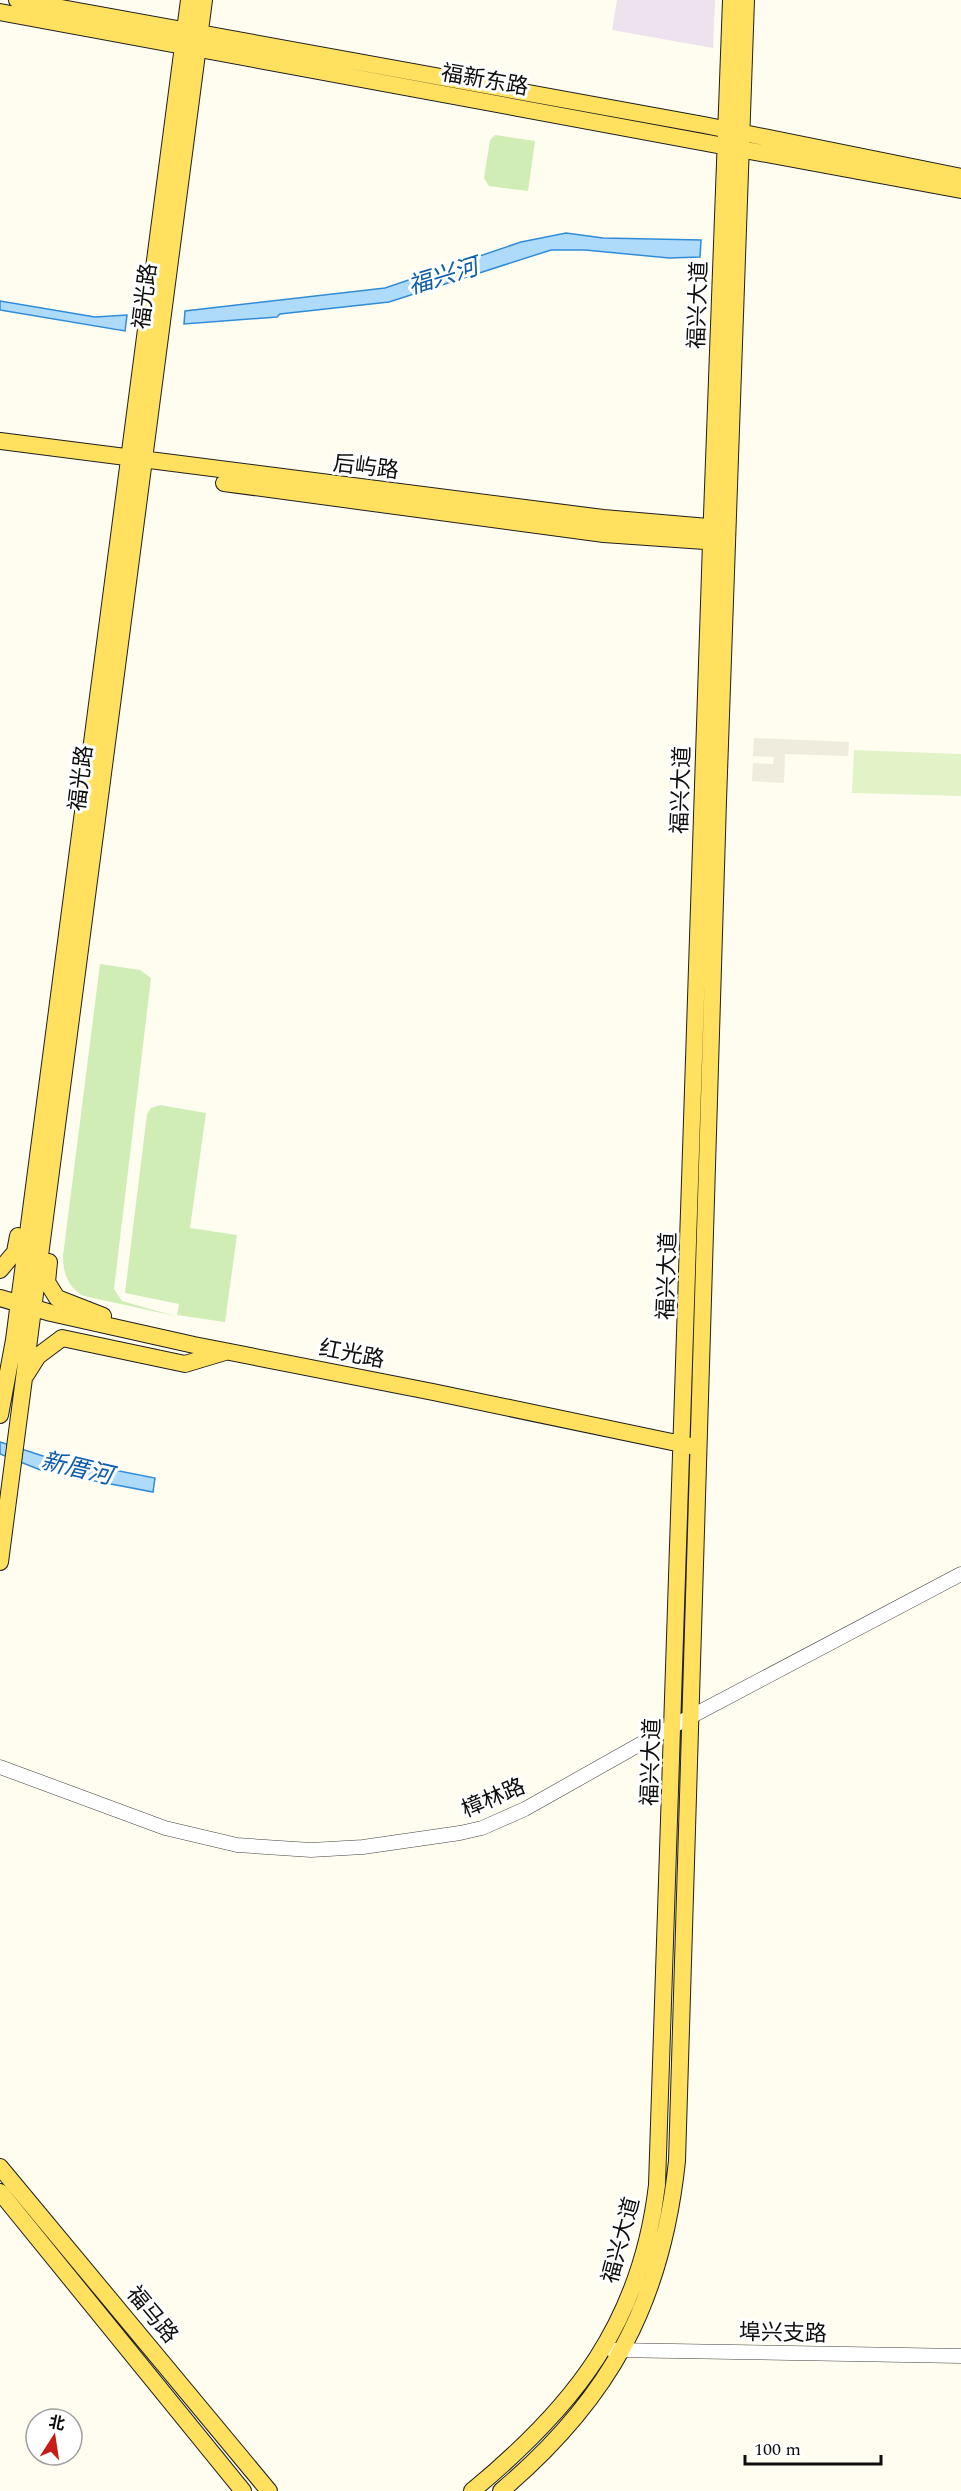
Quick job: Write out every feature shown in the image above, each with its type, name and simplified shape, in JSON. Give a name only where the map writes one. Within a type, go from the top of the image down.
[{"type":"main road","name":"福新东路","points":[[17,0],[192,39],[733,138],[961,177]]},
{"type":"main road","name":"福光路","points":[[189,0],[192,39]]},
{"type":"main road","name":"福光路","points":[[0,1414],[45,1218],[136,466],[192,39],[204,0]]},
{"type":"main road","name":"福兴大道","points":[[472,2491],[521,2451],[579,2386],[604,2350],[626,2304],[644,2255],[654,2218],[674,1726],[690,1446],[733,138],[731,0]]},
{"type":"main road","name":"福兴大道","points":[[733,138],[747,0]]},
{"type":"main road","name":"福新东路","points":[[0,12],[192,39]]},
{"type":"main road","name":"福新东路","points":[[733,138],[961,190]]},
{"type":"main road","name":"后屿路","points":[[0,441],[136,466]]},
{"type":"main road","name":"后屿路","points":[[0,452],[603,518],[719,535]]},
{"type":"main road","name":"福光路","points":[[0,1562],[23,1381],[25,1306],[35,1166],[136,466]]},
{"type":"main road","points":[[0,1270],[15,1252],[21,1207],[35,1166]]},
{"type":"main road","points":[[45,1218],[50,1253],[47,1282],[57,1298],[96,1314],[154,1327],[194,1345]]},
{"type":"main road","name":"红光路","points":[[0,1298],[25,1306],[194,1345],[690,1446]]},
{"type":"main road","points":[[23,1381],[38,1356],[62,1338],[185,1364],[227,1352]]},
{"type":"main road","points":[[0,1350],[3,1394]]},
{"type":"main road","name":"福兴大道","points":[[501,2491],[531,2466],[571,2424],[597,2390],[621,2351],[639,2317],[656,2271],[674,2183],[690,1718],[690,1446]]},
{"type":"main road","name":"福马路","points":[[0,2167],[269,2491]]},
{"type":"main road","name":"福马路","points":[[0,2192],[243,2491]]},
{"type":"street","name":"樟林路","points":[[0,1767],[134,1817],[213,1841],[292,1851],[409,1842],[482,1828],[525,1809],[674,1726],[961,1574]]},
{"type":"street","name":"埠兴支路","points":[[604,2350],[961,2356]]},
{"type":"shaded area","points":[[617,0],[715,0],[713,48],[612,30]]},
{"type":"shaded area","points":[[754,738],[849,742],[848,756],[785,754],[784,783],[752,781],[753,763],[773,764],[774,757],[753,756]]},
{"type":"green space","points":[[495,135],[535,141],[528,191],[489,186],[484,178],[490,140]]},
{"type":"green space","points":[[854,750],[961,754],[961,796],[852,793]]},
{"type":"green space","points":[[100,964],[140,970],[151,978],[114,1289],[122,1301],[175,1316],[84,1296],[70,1284],[64,1268],[63,1256]]},
{"type":"green space","points":[[160,1105],[206,1113],[190,1228],[237,1235],[225,1322],[177,1315],[179,1304],[125,1293],[147,1114],[151,1108]]},
{"type":"water","name":"福兴河","points":[[566,233],[603,238],[701,240],[700,257],[669,258],[585,250],[551,250],[389,302],[280,314],[277,317],[184,324],[185,311],[385,288],[521,242]]},
{"type":"water","points":[[0,301],[95,317],[127,315],[125,331],[0,310]]},
{"type":"water","name":"新厝河","points":[[0,1442],[43,1456],[155,1478],[153,1492],[43,1471],[0,1454]]}]
